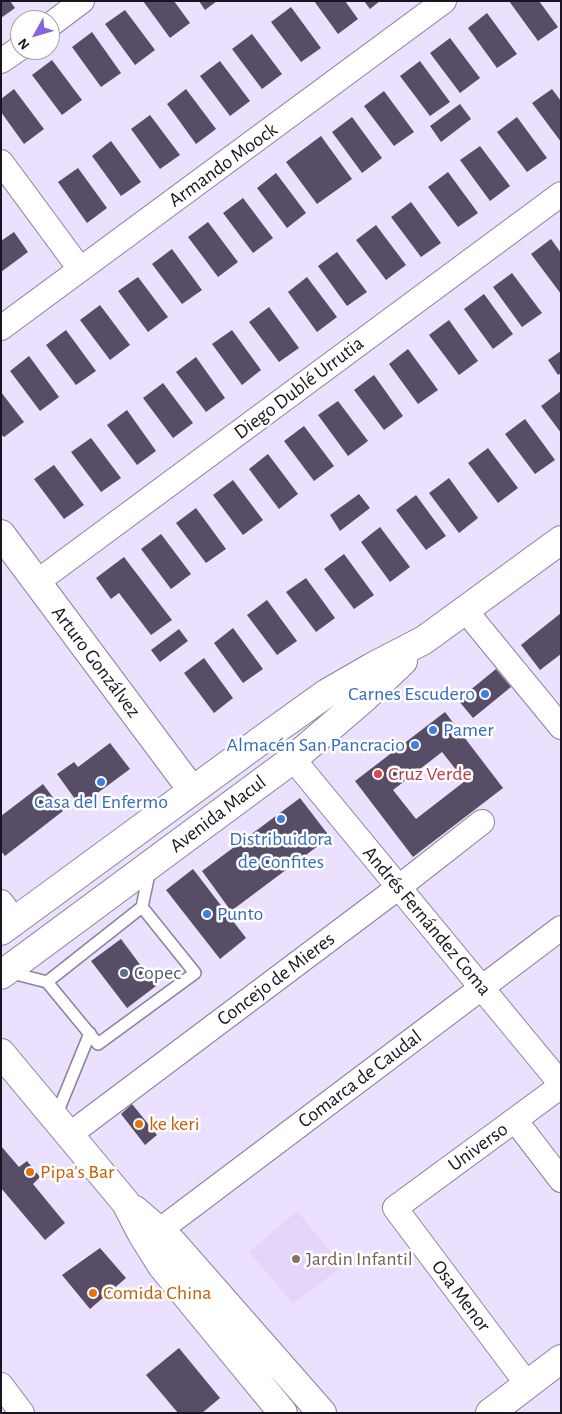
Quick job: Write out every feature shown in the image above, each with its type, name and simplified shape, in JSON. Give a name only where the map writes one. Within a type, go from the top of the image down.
[{"type":"main road","name":"Arturo Gonzálvez","points":[[1,534],[192,790]]},
{"type":"main road","name":"Avenida Macul","points":[[4,973],[293,759],[364,699],[424,640],[561,540]]},
{"type":"main road","name":"Avenida Macul","points":[[6,918],[192,790],[327,693],[424,640]]},
{"type":"main road","points":[[1,1053],[126,1203],[160,1230],[184,1255],[322,1413]]},
{"type":"main road","points":[[126,1203],[162,1266],[283,1413]]},
{"type":"main road","points":[[498,1410],[527,1384],[561,1359]]},
{"type":"street","points":[[60,18],[82,1]]},
{"type":"street","name":"Armando Moock","points":[[1,328],[444,1]]},
{"type":"street","points":[[1,162],[80,269]]},
{"type":"street","name":"Diego Dublé Urrutia","points":[[37,582],[561,194]]},
{"type":"street","points":[[465,610],[561,727]]},
{"type":"street","name":"Andrés Fernández Coma","points":[[293,759],[561,1085]]},
{"type":"street","name":"Concejo de Mieres","points":[[62,1126],[399,887],[482,822]]},
{"type":"street","name":"Comarca de Caudal","points":[[160,1230],[561,928]]},
{"type":"street","name":"Universo","points":[[395,1208],[561,1085]]},
{"type":"street","points":[[516,1120],[561,1180]]},
{"type":"street","name":"Osa Menor","points":[[395,1208],[527,1384]]},
{"type":"street","points":[[1,1385],[22,1413]]},
{"type":"lane","points":[[47,982],[142,907],[151,864]]},
{"type":"lane","points":[[4,973],[47,982],[98,1044],[195,973],[142,907]]},
{"type":"lane","points":[[62,1126],[90,1033]]},
{"type":"shaded area","name":"Jardin Infantil","points":[[297,1211],[343,1266],[293,1304],[249,1252]]},
{"type":"building","points":[[1,1],[10,1],[15,8],[1,18]]},
{"type":"building","points":[[143,1],[174,1],[190,23],[170,38]]},
{"type":"building","points":[[199,1],[217,1],[205,10]]},
{"type":"building","points":[[314,1],[345,1],[358,19],[338,34]]},
{"type":"building","points":[[364,1],[380,1],[370,9]]},
{"type":"building","points":[[509,1],[539,1],[558,27],[538,41]]},
{"type":"building","points":[[291,7],[321,48],[301,62],[271,22]]},
{"type":"building","points":[[125,10],[155,50],[135,65],[105,24]]},
{"type":"building","points":[[487,13],[517,54],[497,68],[468,28]]},
{"type":"building","points":[[92,32],[121,73],[101,87],[72,47]]},
{"type":"building","points":[[252,34],[282,74],[262,89],[232,49]]},
{"type":"building","points":[[450,38],[480,78],[460,93],[430,53]]},
{"type":"building","points":[[52,60],[82,100],[62,115],[32,75]]},
{"type":"building","points":[[220,61],[250,101],[230,116],[200,76]]},
{"type":"building","points":[[420,61],[450,102],[430,116],[400,76]]},
{"type":"building","points":[[14,89],[44,129],[24,144],[1,112],[1,99]]},
{"type":"building","points":[[186,89],[216,129],[196,144],[167,104]]},
{"type":"building","points":[[552,89],[561,101],[561,142],[532,103]]},
{"type":"building","points":[[384,91],[414,132],[394,146],[364,106]]},
{"type":"building","points":[[460,104],[471,119],[441,142],[430,126]]},
{"type":"building","points":[[150,115],[180,155],[160,169],[131,129]]},
{"type":"building","points":[[352,117],[382,158],[362,173],[332,132]]},
{"type":"building","points":[[517,117],[547,158],[527,172],[497,132]]},
{"type":"building","points":[[321,136],[352,179],[317,204],[286,162]]},
{"type":"building","points":[[111,141],[141,182],[121,196],[92,156]]},
{"type":"building","points":[[480,146],[510,186],[490,201],[460,160]]},
{"type":"building","points":[[78,168],[107,208],[87,223],[58,182]]},
{"type":"building","points":[[448,172],[478,213],[458,227],[428,187]]},
{"type":"building","points":[[276,173],[306,213],[287,228],[257,188]]},
{"type":"building","points":[[243,198],[273,238],[253,253],[223,213]]},
{"type":"building","points":[[411,202],[441,243],[421,257],[391,217]]},
{"type":"building","points":[[208,222],[238,262],[218,277],[188,237]]},
{"type":"building","points":[[376,225],[406,265],[386,280],[356,240]]},
{"type":"building","points":[[14,232],[28,252],[1,272],[1,241]]},
{"type":"building","points":[[551,239],[561,253],[561,294],[531,254]]},
{"type":"building","points":[[172,249],[202,290],[182,304],[152,264]]},
{"type":"building","points":[[337,252],[367,292],[347,306],[318,266]]},
{"type":"building","points":[[512,273],[542,313],[522,327],[493,287]]},
{"type":"building","points":[[138,277],[168,317],[148,332],[118,291]]},
{"type":"building","points":[[307,277],[337,317],[317,332],[288,292]]},
{"type":"building","points":[[484,294],[513,334],[493,349],[464,309]]},
{"type":"building","points":[[100,305],[130,345],[110,360],[80,320]]},
{"type":"building","points":[[269,307],[299,348],[279,362],[249,322]]},
{"type":"building","points":[[449,320],[478,361],[459,375],[429,335]]},
{"type":"building","points":[[66,330],[96,371],[76,385],[46,345]]},
{"type":"building","points":[[232,330],[261,370],[242,385],[212,344]]},
{"type":"building","points":[[408,349],[438,390],[418,404],[389,364]]},
{"type":"building","points":[[561,351],[561,373],[558,375],[548,360]]},
{"type":"building","points":[[29,356],[59,397],[40,411],[10,371]]},
{"type":"building","points":[[196,357],[225,398],[206,412],[176,372]]},
{"type":"building","points":[[374,375],[403,416],[384,430],[354,390]]},
{"type":"building","points":[[163,383],[193,423],[173,438],[143,398]]},
{"type":"building","points":[[561,391],[561,433],[541,406]]},
{"type":"building","points":[[1,392],[24,422],[4,437],[1,434]]},
{"type":"building","points":[[338,401],[368,441],[348,456],[318,415]]},
{"type":"building","points":[[127,410],[156,451],[137,465],[107,425]]},
{"type":"building","points":[[525,419],[555,460],[535,474],[505,434]]},
{"type":"building","points":[[304,426],[334,466],[314,481],[284,441]]},
{"type":"building","points":[[91,438],[121,478],[101,492],[71,452]]},
{"type":"building","points":[[488,448],[518,488],[498,503],[468,463]]},
{"type":"building","points":[[268,454],[298,494],[279,509],[249,469]]},
{"type":"building","points":[[54,465],[84,505],[64,519],[34,479]]},
{"type":"building","points":[[449,478],[478,518],[459,533],[429,493]]},
{"type":"building","points":[[233,480],[263,520],[243,535],[213,495]]},
{"type":"building","points":[[359,494],[370,508],[340,531],[330,515]]},
{"type":"building","points":[[416,495],[446,536],[426,550],[396,510]]},
{"type":"building","points":[[196,508],[226,549],[206,563],[176,523]]},
{"type":"building","points":[[380,527],[410,567],[390,582],[361,542]]},
{"type":"building","points":[[161,534],[191,574],[171,589],[141,549]]},
{"type":"building","points":[[344,554],[374,595],[354,609],[324,569]]},
{"type":"building","points":[[124,557],[172,620],[151,635],[119,593],[111,599],[96,578]]},
{"type":"building","points":[[306,578],[335,618],[316,632],[286,592]]},
{"type":"building","points":[[267,600],[297,641],[277,655],[247,615]]},
{"type":"building","points":[[561,613],[561,654],[540,670],[521,645]]},
{"type":"building","points":[[233,628],[263,669],[243,683],[214,643]]},
{"type":"building","points":[[179,629],[188,641],[160,662],[151,650]]},
{"type":"building","points":[[204,658],[233,698],[214,713],[184,673]]},
{"type":"building","name":"Carnes Escudero","points":[[496,669],[511,687],[473,718],[458,700]]},
{"type":"building","points":[[445,712],[503,788],[413,857],[355,781]],"holes":[[[442,752],[465,781],[416,819],[393,790]]]},
{"type":"building","points":[[110,743],[130,769],[80,806],[57,774],[74,762],[78,767]]},
{"type":"building","points":[[43,784],[63,811],[5,856],[1,851],[1,816]]},
{"type":"building","points":[[300,798],[330,837],[231,911],[202,871]]},
{"type":"building","name":"Punto","points":[[193,869],[246,938],[220,959],[166,890]]},
{"type":"building","name":"Copec","points":[[121,939],[156,986],[127,1008],[91,961]]},
{"type":"building","name":"ke keri","points":[[132,1104],[157,1135],[145,1145],[121,1114]]},
{"type":"building","points":[[1,1146],[19,1167],[27,1161],[40,1177],[33,1184],[65,1223],[45,1240],[1,1188]]},
{"type":"building","name":"Comida China","points":[[100,1248],[126,1278],[90,1309],[62,1275]]},
{"type":"building","points":[[179,1348],[220,1398],[202,1413],[178,1413],[146,1375]]},
{"type":"place","name":"Carnes Escudero","points":[[485,694]]},
{"type":"place","name":"Pamer","points":[[433,730]]},
{"type":"place","name":"Almacén San Pancracio","points":[[415,745]]},
{"type":"place","name":"Cruz Verde","points":[[378,774]]},
{"type":"place","name":"Casa del Enfermo","points":[[101,782]]},
{"type":"place","name":"Distribuidora de Confites","points":[[281,819]]},
{"type":"place","name":"Punto","points":[[207,914]]},
{"type":"place","name":"Copec","points":[[124,973]]},
{"type":"place","name":"ke keri","points":[[139,1124]]},
{"type":"place","name":"Pipa's Bar","points":[[30,1172]]},
{"type":"place","name":"Jardin Infantil","points":[[296,1259]]},
{"type":"place","name":"Comida China","points":[[93,1293]]}]
